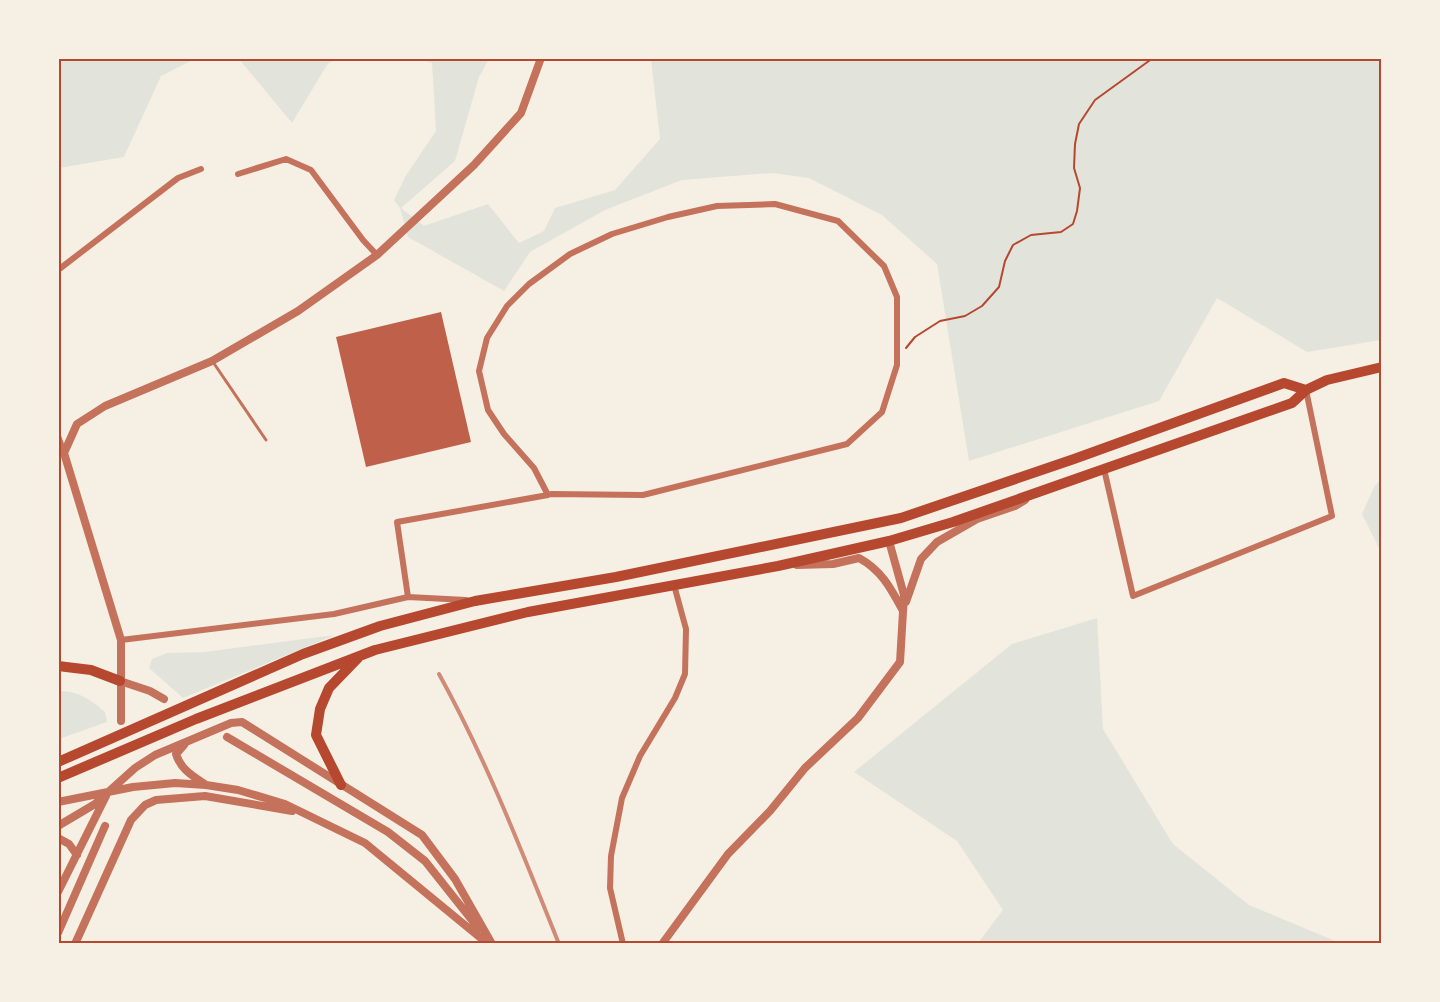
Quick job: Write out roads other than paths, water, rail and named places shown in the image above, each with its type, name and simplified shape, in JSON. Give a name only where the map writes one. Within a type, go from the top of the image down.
[{"type":"main road","points":[[58,778],[196,719],[375,650],[528,612],[778,566],[889,541],[952,522],[1292,403],[1306,390],[1328,380],[1382,367]]},
{"type":"main road","points":[[58,762],[303,654],[380,626],[475,601],[616,578],[883,522],[1063,463],[1284,383],[1306,390]]},
{"type":"main road","points":[[883,522],[889,541]]},
{"type":"main road","points":[[341,785],[316,735],[320,709],[329,688],[359,656]]},
{"type":"main road","points":[[58,666],[90,670],[120,681]]},
{"type":"main road","points":[[58,672],[120,681]]},
{"type":"street","points":[[64,453],[77,423],[105,406],[212,361],[298,311],[377,255],[474,165],[521,113],[541,58]]},
{"type":"street","points":[[238,174],[285,159],[310,170],[377,255]]},
{"type":"street","points":[[58,270],[178,178],[201,169]]},
{"type":"street","points":[[408,597],[398,522],[549,495],[643,495],[847,444],[882,412],[897,365],[897,297],[884,266],[838,221],[775,204],[717,206],[668,217],[612,234],[570,254],[529,284],[507,306],[487,338],[480,371],[488,410],[504,434],[534,468],[549,495]]},
{"type":"street","points":[[1104,468],[1133,596],[1332,516],[1306,390]]},
{"type":"street","points":[[58,436],[122,639],[121,721]]},
{"type":"street","points":[[903,611],[921,559],[937,542],[976,519],[1015,506],[1041,490]]},
{"type":"street","points":[[662,944],[728,854],[770,811],[805,768],[858,718],[900,662],[904,595],[889,541]]},
{"type":"street","points":[[778,566],[833,564],[858,558],[873,566],[887,581],[903,611]]},
{"type":"street","points":[[623,944],[610,888],[611,856],[622,798],[640,756],[675,698],[685,674],[686,629],[674,585]]},
{"type":"street","points":[[122,639],[334,614],[408,597],[475,601]]},
{"type":"street","points":[[120,681],[150,691],[165,699]]},
{"type":"street","points":[[58,826],[95,804],[135,768],[155,756],[231,723],[242,722],[422,835],[455,879],[490,944]]},
{"type":"street","points":[[227,737],[388,832],[408,847],[425,861],[490,944]]},
{"type":"street","points":[[186,743],[176,754],[179,762],[187,772],[206,785]]},
{"type":"street","points":[[58,802],[109,790],[174,783],[238,790],[285,804],[365,843],[490,944]]},
{"type":"street","points":[[58,892],[109,790]]},
{"type":"street","points":[[75,944],[131,820],[145,805],[156,800],[205,796],[302,813]]},
{"type":"street","points":[[58,933],[105,826]]},
{"type":"street","points":[[58,838],[69,844],[77,855]]},
{"type":"lane","points":[[212,361],[266,440]]},
{"type":"railway","points":[[439,674],[488,773],[559,944]]}]
